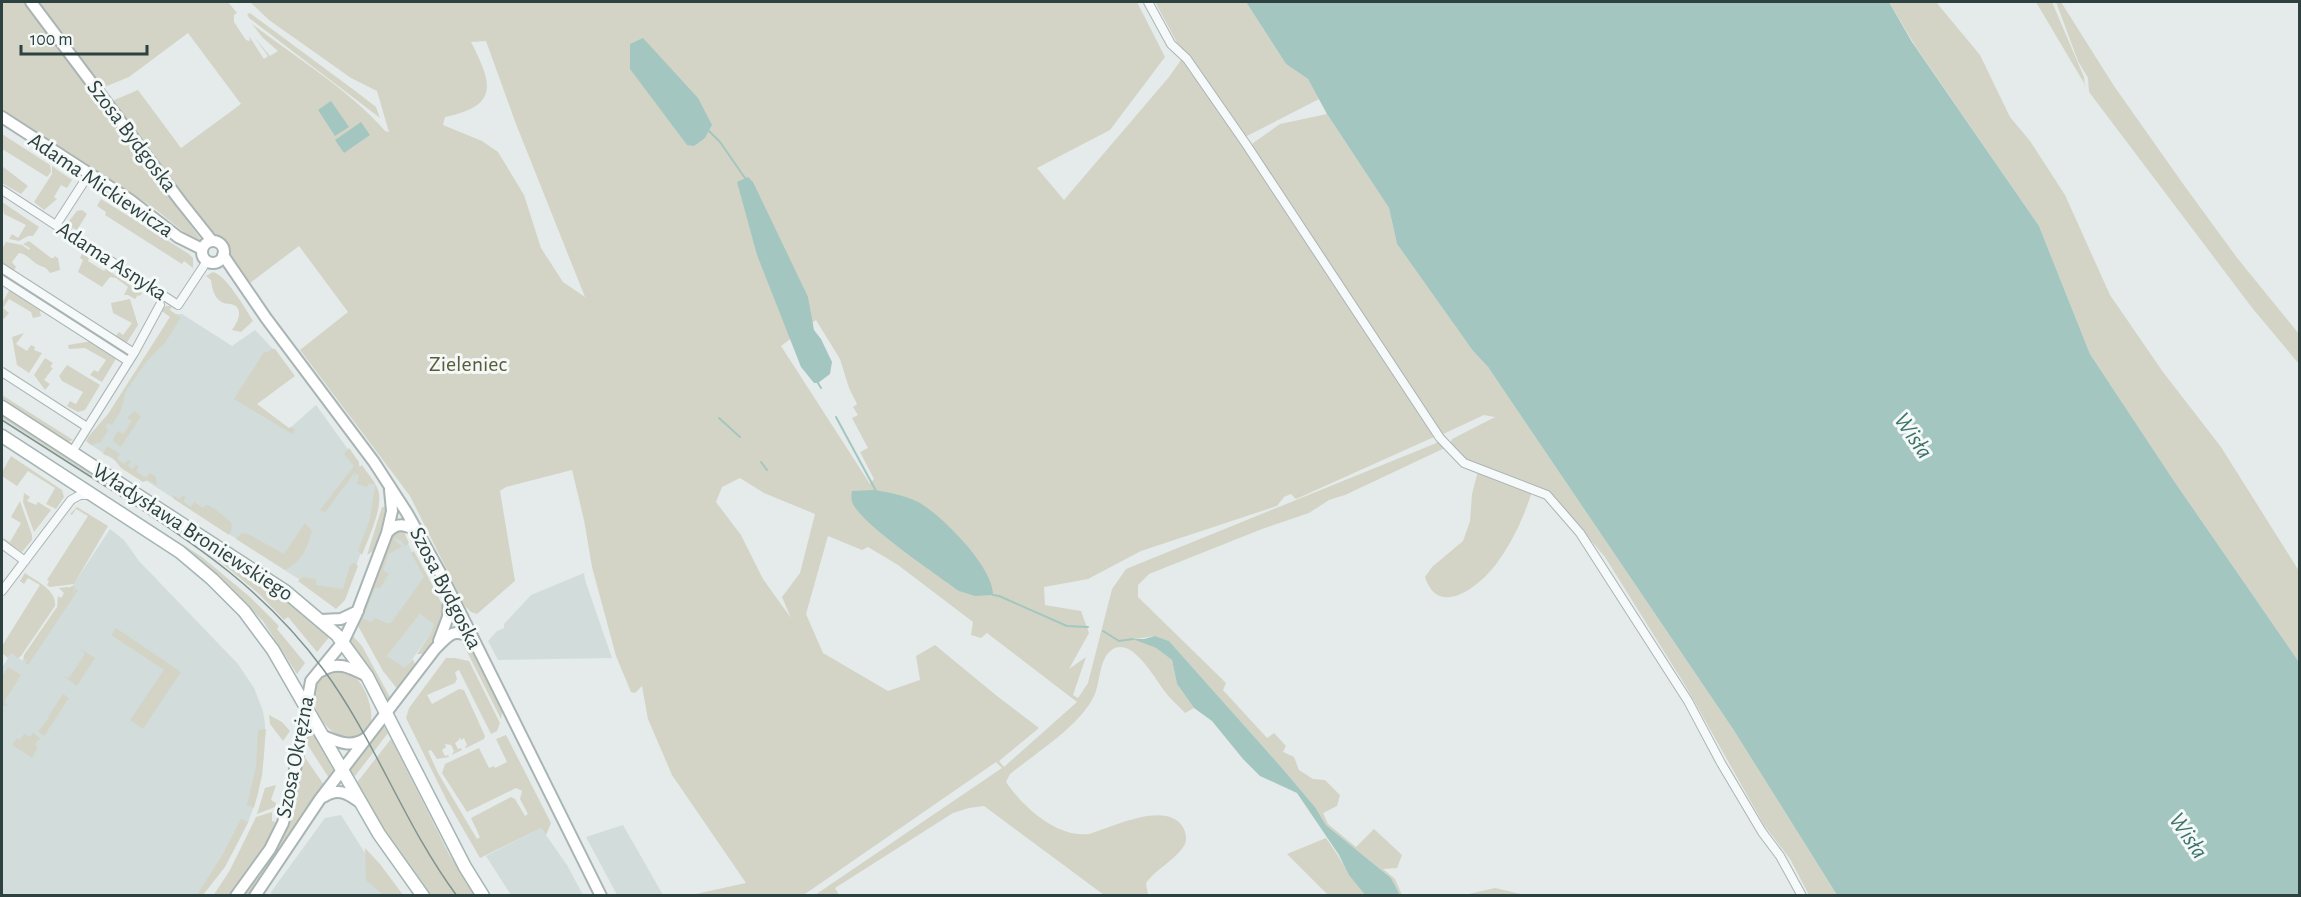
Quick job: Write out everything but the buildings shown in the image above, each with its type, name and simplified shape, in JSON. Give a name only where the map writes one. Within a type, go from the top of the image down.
[{"type":"main road","name":"Władysława Broniewskiego","points":[[2,407],[257,572],[321,620],[343,642],[367,676]]},
{"type":"main road","name":"Władysława Broniewskiego","points":[[2,436],[180,552],[230,596],[264,636],[321,735]]},
{"type":"main road","points":[[367,676],[465,867],[483,896]]},
{"type":"main road","points":[[321,735],[358,801],[401,868],[423,896]]},
{"type":"street","name":"Szosa Bydgoska","points":[[31,2],[181,202],[212,241],[222,246],[215,260],[255,302],[389,484],[418,531],[600,896]]},
{"type":"street","points":[[1148,2],[1171,44],[1187,59],[1246,144],[1440,438],[1464,463],[1547,495],[1594,553],[1688,701],[1721,763],[1762,832],[1780,856],[1802,896]]},
{"type":"street","name":"Adama Mickiewicza","points":[[2,117],[139,206],[177,237],[202,249]]},
{"type":"street","points":[[56,225],[89,174]]},
{"type":"street","name":"Adama Asnyka","points":[[2,190],[178,305],[215,260]]},
{"type":"street","points":[[212,241],[205,244],[202,256],[215,260]]},
{"type":"street","points":[[2,268],[134,353]]},
{"type":"street","points":[[2,280],[129,361]]},
{"type":"street","points":[[72,452],[134,353],[160,305]]},
{"type":"street","points":[[2,372],[87,427]]},
{"type":"street","name":"Szosa Okrężna","points":[[236,896],[270,849],[283,823],[314,676],[343,642],[358,611],[387,533],[392,509],[389,484]]},
{"type":"street","points":[[2,591],[71,500],[80,495],[92,495]]},
{"type":"street","points":[[387,533],[393,527],[401,525],[418,531]]},
{"type":"street","points":[[2,544],[25,561]]},
{"type":"street","points":[[435,649],[446,624],[449,593]]},
{"type":"street","points":[[321,620],[342,619],[358,611]]},
{"type":"street","points":[[435,649],[448,636],[456,632],[472,638]]},
{"type":"street","name":"Szosa Okrężna","points":[[255,896],[320,799],[435,649]]},
{"type":"street","name":"Szosa Okrężna","points":[[314,676],[334,665],[345,666],[367,676]]},
{"type":"street","name":"Szosa Okrężna","points":[[321,735],[345,744],[354,744],[369,735]]},
{"type":"street","points":[[320,799],[332,793],[343,792],[358,801]]},
{"type":"shaded area","points":[[182,314],[232,346],[255,330],[273,349],[245,395],[289,429],[316,405],[376,488],[372,520],[347,593],[328,598],[91,445],[170,317]]},
{"type":"shaded area","points":[[110,529],[124,540],[139,561],[238,664],[254,688],[263,711],[265,724],[264,757],[258,794],[248,823],[233,852],[202,895],[2,896],[2,668],[11,653],[23,661]]},
{"type":"shaded area","points":[[400,529],[434,592],[394,644],[360,621]]},
{"type":"shaded area","points":[[584,573],[612,658],[498,660],[488,641],[497,631],[504,628],[504,624],[531,595]]},
{"type":"shaded area","points":[[420,614],[435,624],[405,669],[387,656]]},
{"type":"shaded area","points":[[341,815],[365,853],[397,895],[272,896],[271,892],[325,818]]},
{"type":"shaded area","points":[[623,825],[663,895],[617,895],[586,837]]},
{"type":"shaded area","points":[[541,828],[567,865],[583,895],[511,895],[486,856]]},
{"type":"green space","points":[[2,2],[26,2],[202,241],[185,233],[154,208],[2,110]]},
{"type":"green space","name":"Zieleniec","points":[[37,2],[228,2],[237,13],[234,15],[234,22],[246,40],[250,41],[249,36],[264,59],[268,56],[254,37],[270,56],[278,51],[252,24],[339,88],[385,131],[389,132],[377,91],[351,78],[269,20],[250,2],[1137,2],[1165,57],[1110,130],[1037,168],[1064,200],[1169,77],[1183,57],[1434,437],[1296,499],[1291,494],[1284,497],[1277,506],[1141,551],[1088,579],[1044,587],[1045,605],[1081,611],[1089,633],[1069,669],[1086,657],[1073,695],[1078,698],[1088,683],[1112,589],[1126,569],[1439,442],[1449,446],[1345,495],[1329,500],[1309,513],[1149,574],[1138,585],[1138,597],[1226,683],[1223,690],[1267,738],[1274,733],[1286,746],[1283,752],[1294,757],[1299,770],[1313,779],[1325,780],[1340,795],[1337,806],[1323,813],[1328,824],[1356,847],[1374,829],[1402,855],[1397,868],[1383,869],[1395,879],[1402,895],[1391,878],[1326,825],[1315,807],[1282,768],[1169,641],[1155,636],[1135,639],[1156,648],[1172,660],[1177,684],[1194,708],[1185,713],[1168,696],[1140,658],[1123,647],[1114,648],[1103,661],[1095,695],[1085,711],[1065,731],[1010,774],[1006,782],[1013,792],[1042,819],[1053,826],[1077,834],[1089,834],[1152,816],[1175,819],[1184,829],[1185,844],[1146,883],[1148,895],[1104,895],[984,806],[953,813],[835,888],[839,895],[815,895],[1002,768],[996,762],[805,894],[807,895],[691,895],[746,883],[672,775],[648,719],[642,686],[635,693],[631,692],[616,656],[592,567],[572,470],[506,487],[500,491],[515,581],[477,614],[471,612],[465,606],[410,496],[300,350],[348,312],[299,246],[250,283],[229,256],[225,242],[215,236],[112,101],[138,90],[181,148],[241,104],[188,33],[129,77],[102,88]],"holes":[[[486,41],[516,124],[585,297],[563,282],[541,248],[524,195],[498,152],[482,141],[443,125],[445,117],[475,106],[483,99],[487,91],[484,69],[471,42]],[[816,320],[840,359],[849,388],[857,404],[853,407],[858,415],[852,418],[868,448],[860,452],[874,479],[870,484],[781,346]],[[740,478],[764,493],[815,514],[800,573],[782,597],[791,618],[763,579],[741,535],[716,502],[722,487]],[[828,536],[862,550],[868,547],[898,565],[973,622],[971,635],[981,638],[987,633],[1077,702],[1004,767],[999,761],[1039,728],[935,645],[916,656],[920,680],[888,691],[823,653],[806,614]]]},
{"type":"green space","points":[[1155,2],[1246,2],[1286,64],[1308,79],[1319,99],[1245,137],[1186,52],[1181,50]]},
{"type":"green space","points":[[1889,2],[1936,2],[1980,55],[2010,117],[2030,141],[2065,195],[2110,295],[2163,372],[2221,447],[2299,571],[2299,662],[2174,481],[2090,354],[2039,226],[1916,47]]},
{"type":"green space","points":[[2036,2],[2052,2],[2084,77],[2085,90],[2084,83]]},
{"type":"green space","points":[[2056,2],[2061,2],[2114,86],[2186,188],[2238,259],[2299,334],[2299,364],[2253,309],[2089,92],[2088,78],[2078,61]]},
{"type":"green space","points":[[250,13],[376,107],[380,118],[249,18],[247,14]]},
{"type":"green space","points":[[1327,114],[1389,208],[1397,244],[1473,351],[1488,367],[1733,729],[1837,895],[1809,895],[1790,859],[1764,825],[1685,685],[1605,557],[1555,498],[1533,488],[1519,525],[1504,552],[1492,569],[1473,587],[1462,594],[1451,597],[1440,596],[1432,590],[1425,577],[1432,567],[1463,541],[1470,521],[1472,494],[1478,471],[1449,446],[1452,439],[1495,417],[1484,415],[1441,435],[1252,147],[1253,143],[1280,124]]},
{"type":"green space","points":[[2,134],[50,165],[51,172],[47,177],[2,149]]},
{"type":"green space","points":[[2,166],[28,186],[21,194],[2,183]]},
{"type":"green space","points":[[52,166],[72,180],[67,188],[61,185],[54,197],[57,199],[44,210],[34,202],[52,174]]},
{"type":"green space","points":[[101,199],[189,254],[193,258],[193,268],[184,261],[182,264],[105,215],[106,212],[97,206]]},
{"type":"green space","points":[[2,202],[39,227],[33,236],[19,241],[9,239],[12,234],[18,238],[26,225],[4,214]]},
{"type":"green space","points":[[82,210],[87,214],[77,230],[66,225],[77,211]]},
{"type":"green space","points":[[29,241],[51,258],[54,256],[58,258],[60,270],[50,273],[19,253],[12,262],[16,267],[13,272],[2,265],[2,249],[6,242],[22,245],[29,250],[30,248],[23,244]]},
{"type":"green space","points":[[82,254],[89,258],[88,261],[104,271],[106,269],[142,293],[140,296],[138,295],[135,299],[124,295],[128,287],[116,278],[110,277],[102,287],[78,272],[83,260],[80,258]]},
{"type":"green space","points":[[213,272],[229,285],[253,321],[241,332],[232,330],[239,317],[239,310],[232,304],[218,299],[211,280],[206,276]]},
{"type":"green space","points":[[10,289],[39,307],[41,316],[33,318],[31,312],[9,299],[3,308],[9,313],[4,319],[2,303]]},
{"type":"green space","points":[[130,299],[138,325],[126,344],[115,337],[119,332],[123,335],[132,323],[113,313],[111,303]]},
{"type":"green space","points":[[166,306],[172,306],[170,310],[181,318],[165,343],[147,361],[126,391],[121,410],[112,425],[108,423],[105,427],[108,430],[101,442],[91,445],[86,441],[88,437],[108,414],[170,317],[162,311]]},
{"type":"green space","points":[[24,333],[16,344],[27,351],[31,345],[35,347],[34,350],[42,353],[29,373],[17,365],[12,337]]},
{"type":"green space","points":[[92,341],[117,357],[102,382],[90,375],[94,370],[98,372],[106,360],[85,348],[69,349],[68,345]]},
{"type":"green space","points":[[275,349],[295,376],[257,404],[295,430],[292,434],[234,399],[264,352],[269,352]]},
{"type":"green space","points":[[45,358],[53,363],[50,367],[53,368],[44,380],[50,384],[45,390],[34,375]]},
{"type":"green space","points":[[67,365],[100,385],[85,410],[78,412],[67,406],[70,401],[76,404],[83,392],[62,381],[59,376]]},
{"type":"green space","points":[[2,395],[73,440],[68,442],[61,439],[2,401]]},
{"type":"green space","points":[[134,411],[141,416],[121,447],[113,439],[118,431],[123,434],[132,421],[127,418]]},
{"type":"green space","points":[[2,413],[280,593],[330,636],[317,652],[288,617],[284,620],[259,594],[205,549],[2,418]]},
{"type":"green space","points":[[2,428],[202,557],[250,597],[279,626],[277,629],[305,663],[297,674],[263,621],[200,560]]},
{"type":"green space","points":[[107,446],[120,454],[117,459],[124,464],[128,460],[131,461],[128,466],[133,469],[136,465],[139,466],[136,471],[146,478],[150,473],[156,477],[157,485],[148,480],[143,482],[121,468],[113,458],[103,454]]},
{"type":"green space","points":[[349,448],[359,462],[358,468],[362,465],[375,483],[379,497],[379,505],[362,555],[358,551],[370,519],[375,485],[369,483],[367,487],[357,484],[359,475],[356,474],[353,481],[356,471],[325,512],[320,510],[354,466],[344,454]]},
{"type":"green space","points":[[11,456],[62,490],[64,497],[56,509],[46,504],[55,488],[28,471],[17,486],[2,476]]},
{"type":"green space","points":[[24,493],[30,497],[27,501],[36,505],[38,502],[51,510],[34,532],[23,502]]},
{"type":"green space","points":[[172,495],[180,499],[183,495],[186,497],[183,501],[191,507],[194,502],[203,508],[206,505],[215,510],[231,522],[232,528],[229,535],[174,499]]},
{"type":"green space","points":[[20,501],[32,535],[32,540],[22,552],[2,540],[3,538],[10,542],[21,523],[11,517]]},
{"type":"green space","points":[[77,507],[108,526],[74,584],[50,587],[47,585],[49,581],[47,580],[88,516],[76,509],[72,515],[70,514]]},
{"type":"green space","points":[[382,507],[386,507],[376,549],[367,555]]},
{"type":"green space","points":[[305,523],[312,531],[305,550],[296,562],[285,570],[236,539],[242,533],[248,534],[284,554]]},
{"type":"green space","points":[[400,529],[409,543],[405,546],[396,538],[395,541],[402,546],[389,554],[383,570],[389,574],[380,588],[375,588],[363,618],[371,622],[375,618],[391,623],[424,577],[411,553],[414,551],[439,599],[444,617],[439,634],[425,654],[417,654],[431,633],[434,624],[420,614],[387,656],[405,668],[413,659],[416,667],[398,690],[383,671],[357,624],[390,536]]},
{"type":"green space","points":[[354,563],[358,566],[345,600],[336,609],[298,581],[302,577],[316,579],[316,585],[343,589],[350,565]]},
{"type":"green space","points":[[25,573],[53,595],[55,606],[21,656],[18,658],[11,653],[8,658],[2,653],[2,646],[40,585],[28,578],[24,584],[20,581]]},
{"type":"green space","points":[[75,587],[72,595],[76,589],[78,590],[28,665],[25,663],[28,659],[23,661],[24,655],[57,607],[58,596],[61,598],[64,593],[59,588]]},
{"type":"green space","points":[[116,628],[181,672],[143,729],[130,720],[164,670],[111,635]]},
{"type":"green space","points":[[352,635],[362,646],[391,699],[388,704],[372,673],[349,641]]},
{"type":"green space","points":[[459,636],[467,640],[503,709],[501,719]]},
{"type":"green space","points":[[81,649],[95,658],[77,686],[63,676],[69,678],[85,654]]},
{"type":"green space","points":[[446,658],[469,661],[500,723],[497,731],[491,734],[459,670],[455,672],[457,679],[455,683],[427,695],[432,704],[459,689],[464,690],[485,736],[484,739],[466,748],[464,738],[461,740],[459,737],[455,743],[458,749],[462,750],[452,755],[454,751],[451,745],[445,744],[446,747],[442,750],[445,756],[449,757],[437,759],[431,750],[428,751],[438,773],[477,839],[480,837],[471,818],[511,797],[515,799],[525,816],[528,814],[520,799],[522,791],[516,788],[467,812],[442,773],[445,764],[479,748],[489,768],[494,766],[495,768],[507,762],[496,739],[506,735],[551,823],[546,835],[541,828],[480,858],[447,801],[406,718],[409,708]]},
{"type":"green space","points":[[8,667],[21,675],[4,702],[8,705],[2,707],[2,677]]},
{"type":"green space","points":[[335,670],[347,672],[355,677],[368,698],[371,723],[368,729],[356,738],[344,738],[331,731],[321,719],[315,705],[314,690],[320,678]]},
{"type":"green space","points":[[63,694],[69,698],[44,736],[38,731],[49,718]]},
{"type":"green space","points":[[269,715],[282,722],[290,731],[283,741],[270,724]]},
{"type":"green space","points":[[308,724],[334,771],[329,778],[305,741]]},
{"type":"green space","points":[[383,725],[388,733],[352,780],[347,771]]},
{"type":"green space","points":[[266,729],[262,776],[254,808],[247,805],[256,767],[258,730]]},
{"type":"green space","points":[[33,733],[40,738],[35,745],[38,747],[32,758],[12,745],[24,734],[30,737]]},
{"type":"green space","points":[[391,739],[450,856],[477,895],[429,895],[408,870],[355,785]]},
{"type":"green space","points":[[302,753],[324,785],[248,895],[242,896],[285,833],[295,799]]},
{"type":"green space","points":[[276,785],[271,800],[276,803],[275,807],[257,814],[265,788]]},
{"type":"green space","points":[[272,812],[272,821],[275,822],[273,832],[256,861],[228,895],[213,896],[230,870],[256,817]]},
{"type":"green space","points":[[241,819],[248,822],[225,867],[203,895],[197,895],[223,854]]},
{"type":"green space","points":[[1326,838],[1365,895],[1328,895],[1287,854]]},
{"type":"green space","points":[[365,848],[403,895],[383,895],[366,880]]},
{"type":"green space","points":[[1495,888],[1525,895],[1464,895]]},
{"type":"water","name":"Wisła","points":[[1246,2],[1889,2],[1912,42],[2039,226],[2090,354],[2174,481],[2299,662],[2299,895],[1837,895],[1733,729],[1488,367],[1473,351],[1397,244],[1389,208],[1327,114],[1308,79],[1286,64]]},
{"type":"water","points":[[643,38],[698,98],[712,125],[705,138],[694,146],[687,145],[630,69],[630,44]]},
{"type":"water","points":[[331,101],[349,127],[335,136],[318,110]]},
{"type":"water","points":[[361,122],[370,135],[344,153],[335,140]]},
{"type":"water","points":[[748,177],[753,182],[808,297],[814,330],[832,362],[830,374],[818,383],[814,383],[801,367],[757,255],[737,182]]},
{"type":"water","points":[[873,490],[896,494],[918,502],[940,518],[976,557],[991,584],[993,595],[975,596],[959,591],[871,524],[853,504],[851,496],[852,491]]},
{"type":"water","points":[[1155,636],[1169,641],[1282,768],[1315,807],[1326,825],[1391,878],[1400,895],[1365,895],[1349,875],[1339,855],[1297,793],[1260,776],[1212,721],[1194,708],[1177,684],[1172,660],[1156,648],[1133,639]]},
{"type":"waterway","points":[[709,131],[720,142],[745,178]]},
{"type":"waterway","points":[[818,383],[821,388]]},
{"type":"waterway","points":[[836,417],[876,491]]},
{"type":"waterway","points":[[719,418],[740,437]]},
{"type":"waterway","points":[[761,462],[767,470]]},
{"type":"waterway","points":[[993,595],[1067,626],[1088,627]]},
{"type":"waterway","points":[[1103,631],[1119,641],[1133,639]]},
{"type":"tram line","points":[[2,420],[180,535],[231,574],[279,617],[302,642],[342,696],[421,840],[457,896]]}]
